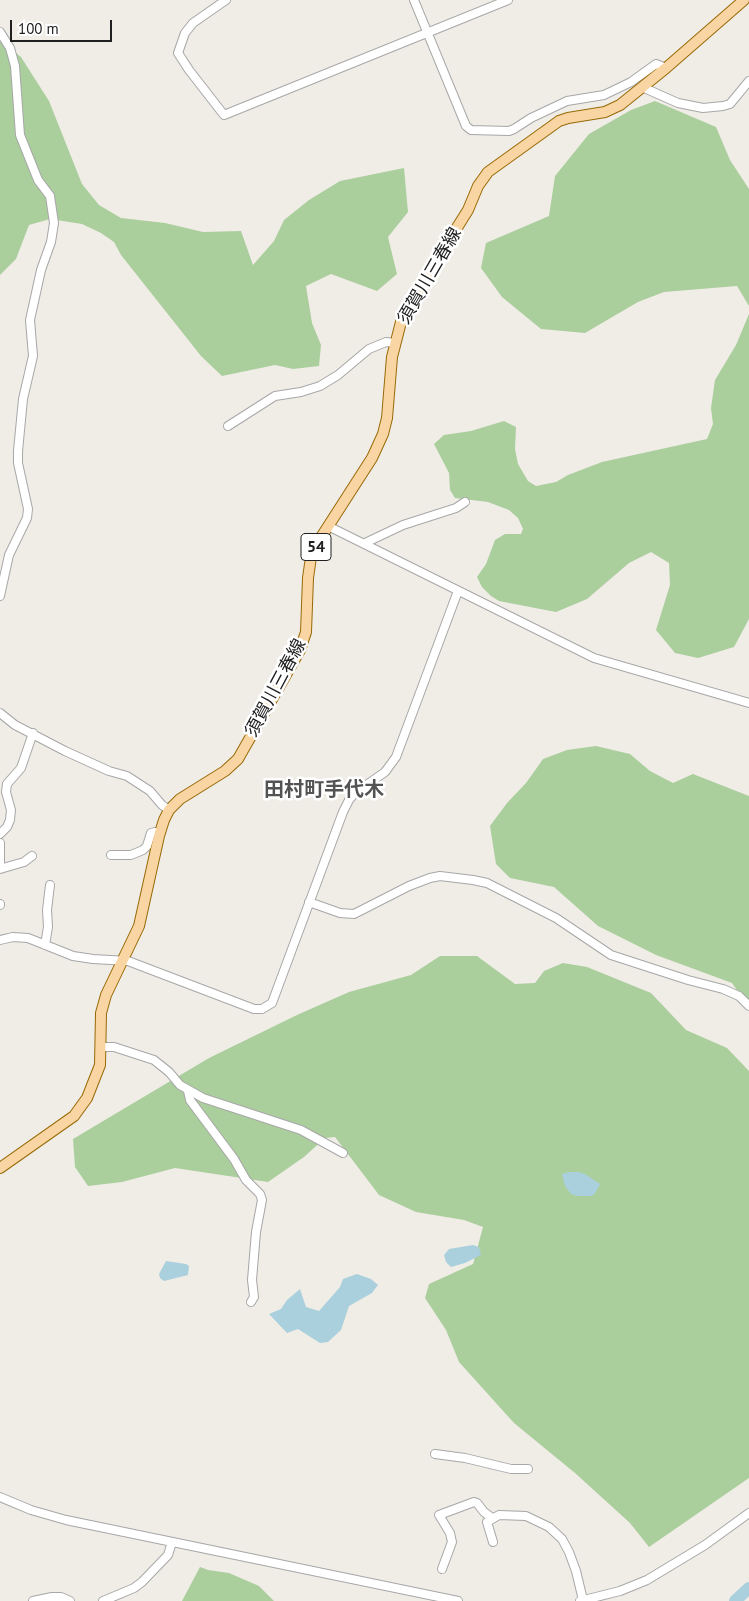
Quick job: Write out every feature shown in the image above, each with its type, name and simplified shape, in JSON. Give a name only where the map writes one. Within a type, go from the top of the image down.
[{"type":"main road","name":"須賀川三春線","points":[[169,810],[180,800],[225,771],[235,762],[304,641],[307,619],[308,578],[314,549],[372,458],[383,434],[387,418],[392,357],[401,322],[409,305],[464,217],[478,186],[488,172],[560,121],[612,109],[666,68],[744,0]]},
{"type":"main road","points":[[0,1168],[74,1116],[93,1086],[100,1065],[101,1013],[106,995],[139,926],[159,836],[169,810]]},
{"type":"street","points":[[226,0],[193,23],[185,33],[178,53],[188,70],[224,115],[508,0]]},
{"type":"street","points":[[414,0],[466,126],[470,130],[514,129],[531,118],[567,101],[604,95],[631,82],[656,64],[666,68]]},
{"type":"street","points":[[0,32],[10,48],[15,66],[20,135],[38,180],[50,196],[54,223],[51,242],[40,270],[30,320],[33,356],[23,399],[18,451],[18,464],[28,509],[27,518],[24,528],[9,554],[0,596]]},
{"type":"street","points":[[642,87],[678,104],[709,108],[730,104],[749,81]]},
{"type":"street","points":[[228,426],[275,396],[301,392],[320,386],[338,375],[369,349],[386,342],[395,343]]},
{"type":"street","points":[[365,543],[403,525],[456,508],[466,502]]},
{"type":"street","points":[[328,526],[594,658],[749,703]]},
{"type":"street","points":[[0,940],[13,937],[28,938],[73,956],[137,964],[254,1009],[262,1009],[272,1003],[326,856],[349,800],[360,789],[385,772],[396,757],[458,591]]},
{"type":"street","points":[[0,713],[8,721],[66,750],[109,770],[127,776],[150,791],[169,810]]},
{"type":"street","points":[[0,834],[7,827],[10,820],[11,810],[6,792],[7,784],[21,768],[33,733]]},
{"type":"street","points":[[111,855],[131,855],[143,850],[147,846],[150,834],[154,832],[159,836]]},
{"type":"street","points":[[0,844],[0,865]]},
{"type":"street","points":[[0,869],[24,862],[32,856]]},
{"type":"street","points":[[309,902],[340,913],[354,914],[409,886],[430,878],[440,876],[487,883],[556,918],[611,954],[688,980],[723,989],[738,996],[749,1006]]},
{"type":"street","points":[[45,945],[50,886]]},
{"type":"street","points":[[101,1047],[114,1047],[154,1060],[169,1072],[180,1085],[203,1098],[301,1130],[343,1152]]},
{"type":"street","points":[[188,1090],[190,1100],[234,1159],[246,1180],[260,1194],[262,1200],[256,1232],[252,1280],[254,1297],[251,1302]]},
{"type":"street","points":[[435,1454],[465,1458],[511,1469],[528,1469]]},
{"type":"street","points":[[0,1497],[31,1510],[66,1520],[458,1601]]},
{"type":"street","points":[[442,1569],[452,1542],[451,1536],[439,1515],[474,1502],[492,1518]]},
{"type":"street","points":[[493,1542],[487,1522],[492,1518],[507,1514],[526,1516],[549,1527],[565,1544],[572,1561],[582,1601],[620,1591],[647,1580],[690,1555],[749,1513]]},
{"type":"street","points":[[103,1601],[134,1588],[142,1582],[168,1555],[172,1542]]},
{"type":"street","points":[[416,1601],[421,1594]]},
{"type":"street","points":[[33,1601],[52,1597],[61,1597],[70,1601]]},
{"type":"green space","points":[[0,40],[21,57],[49,101],[82,184],[99,205],[121,218],[165,223],[203,232],[241,231],[253,265],[274,241],[284,220],[309,200],[340,181],[404,168],[408,212],[388,237],[397,274],[377,291],[331,274],[306,286],[312,323],[321,345],[319,366],[293,369],[275,365],[222,376],[201,356],[121,255],[114,242],[82,224],[50,219],[29,225],[16,259],[0,275]]},
{"type":"green space","points":[[655,101],[716,127],[730,160],[749,189],[749,306],[737,286],[664,292],[638,302],[585,333],[541,329],[502,297],[481,268],[486,243],[549,216],[555,176],[589,134],[631,110]]},
{"type":"green space","points":[[749,314],[749,619],[734,647],[698,658],[675,653],[656,630],[670,585],[669,563],[651,552],[629,563],[587,599],[556,612],[499,601],[491,596],[482,587],[477,577],[486,564],[495,540],[505,534],[521,534],[523,529],[518,518],[509,510],[488,502],[455,498],[450,490],[449,473],[434,444],[444,435],[471,431],[504,421],[516,427],[515,449],[518,464],[528,481],[536,486],[556,482],[568,475],[602,462],[707,439],[713,424],[711,408],[715,380],[736,345]]},
{"type":"green space","points":[[596,746],[630,754],[650,771],[673,783],[693,774],[749,796],[749,1007],[732,983],[656,955],[598,926],[554,887],[510,878],[496,864],[490,826],[507,803],[526,783],[543,759],[567,750]]},
{"type":"green space","points":[[440,956],[477,956],[515,984],[535,983],[544,971],[563,963],[587,967],[651,993],[686,1030],[727,1048],[749,1071],[749,1478],[649,1547],[630,1523],[575,1473],[514,1423],[459,1362],[446,1330],[425,1298],[429,1284],[473,1264],[483,1227],[464,1220],[416,1212],[379,1195],[335,1137],[325,1138],[304,1157],[268,1182],[175,1168],[122,1182],[88,1186],[75,1167],[73,1139],[209,1058],[349,992],[411,975]]},
{"type":"green space","points":[[200,1567],[229,1573],[259,1586],[274,1601],[182,1601]]},
{"type":"water","points":[[569,1172],[585,1174],[600,1184],[596,1192],[592,1196],[571,1194],[565,1186],[562,1174]]},
{"type":"water","points":[[473,1245],[479,1247],[481,1255],[451,1267],[446,1262],[444,1255],[449,1249]]},
{"type":"water","points":[[166,1261],[186,1264],[189,1266],[188,1275],[164,1281],[160,1278],[159,1274]]},
{"type":"water","points":[[357,1274],[371,1279],[378,1285],[372,1293],[349,1306],[341,1330],[328,1342],[320,1343],[298,1329],[287,1333],[269,1314],[281,1309],[287,1300],[300,1289],[306,1307],[319,1311],[340,1287],[343,1279]]},
{"type":"waterway","points":[[735,1601],[749,1588]]},
{"type":"district","name":"田村町手代木","points":[[324,790]]}]
